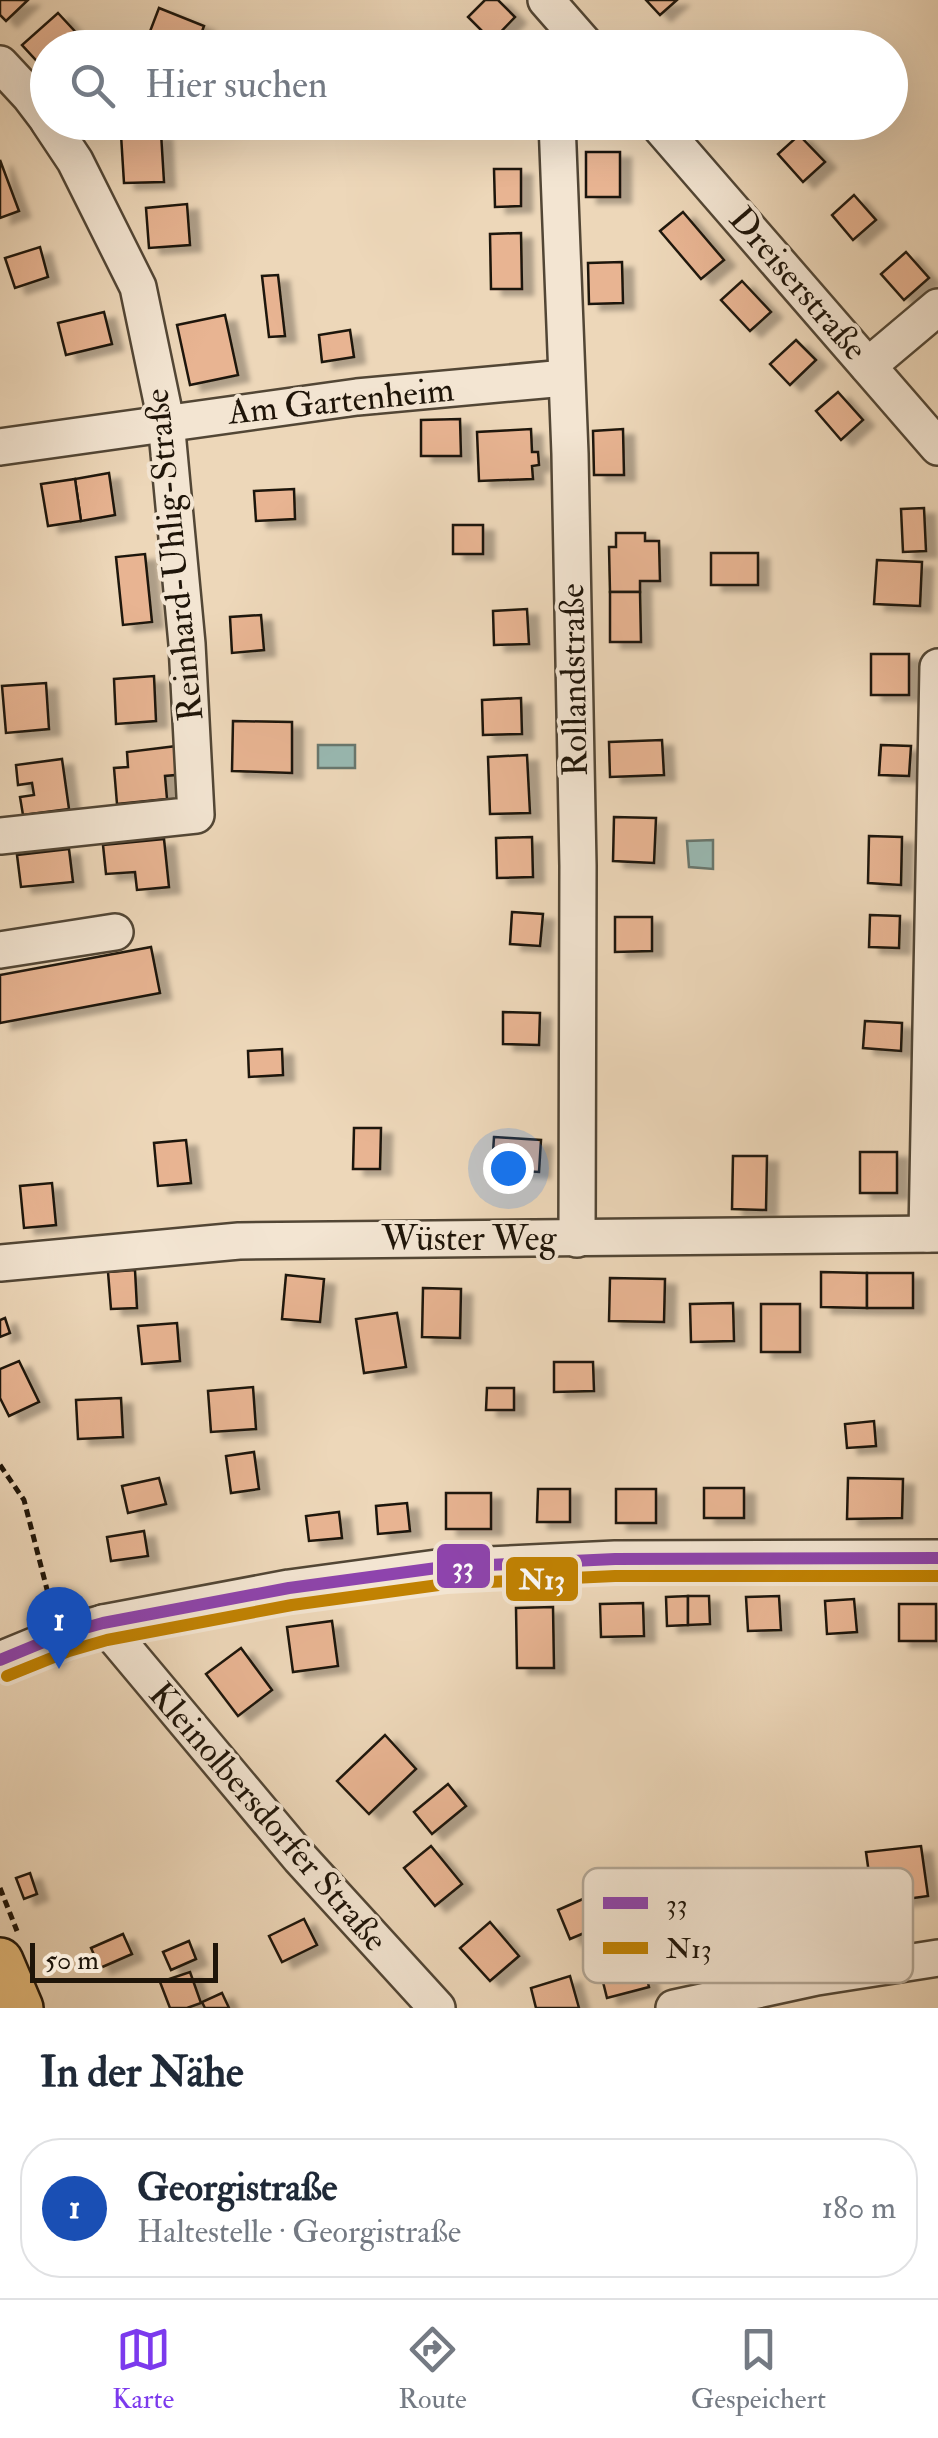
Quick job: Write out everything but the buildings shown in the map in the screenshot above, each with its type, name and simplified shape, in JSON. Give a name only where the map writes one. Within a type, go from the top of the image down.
[{"type":"main road","points":[[0,1961],[20,2008]]},
{"type":"street","name":"Reinhard-Uhlig-Straße","points":[[0,64],[30,95]]},
{"type":"street","name":"Reinhard-Uhlig-Straße","points":[[0,836],[196,814],[187,644],[166,421],[138,287],[76,160],[61,140]]},
{"type":"street","name":"Rollandstraße","points":[[558,140],[570,454],[578,866],[577,1238]]},
{"type":"street","name":"Dreiserstraße","points":[[672,140],[938,447]]},
{"type":"street","points":[[868,366],[938,307]]},
{"type":"street","name":"Am Gartenheim","points":[[0,447],[357,396],[565,378]]},
{"type":"street","points":[[933,1234],[938,666]]},
{"type":"street","points":[[0,950],[115,932]]},
{"type":"street","name":"Wüster Weg","points":[[0,1263],[240,1241],[933,1234]]},
{"type":"street","points":[[0,1660],[102,1623],[289,1588],[444,1567],[615,1559],[938,1558]]},
{"type":"street","name":"Kleinolbersdorfer Straße","points":[[102,1623],[300,1858],[437,2008]]},
{"type":"street","points":[[913,1962],[938,1958]]},
{"type":"street","points":[[674,2008],[789,1983]]},
{"type":"path","points":[[0,1465],[24,1500],[46,1592],[64,1634]]},
{"type":"water","points":[[318,745],[355,745],[355,768],[318,768]]},
{"type":"water","points":[[713,840],[713,869],[689,867],[687,841]]},
{"type":"transit line","name":"33","points":[[0,1660],[63,1634],[103,1623],[289,1588],[444,1567],[615,1559],[938,1558]]},
{"type":"transit line","name":"N13","points":[[7,1676],[107,1640],[292,1605],[446,1584],[615,1576],[938,1576]]},
{"type":"place","name":"Georgistraße","points":[[59,1669]]}]
